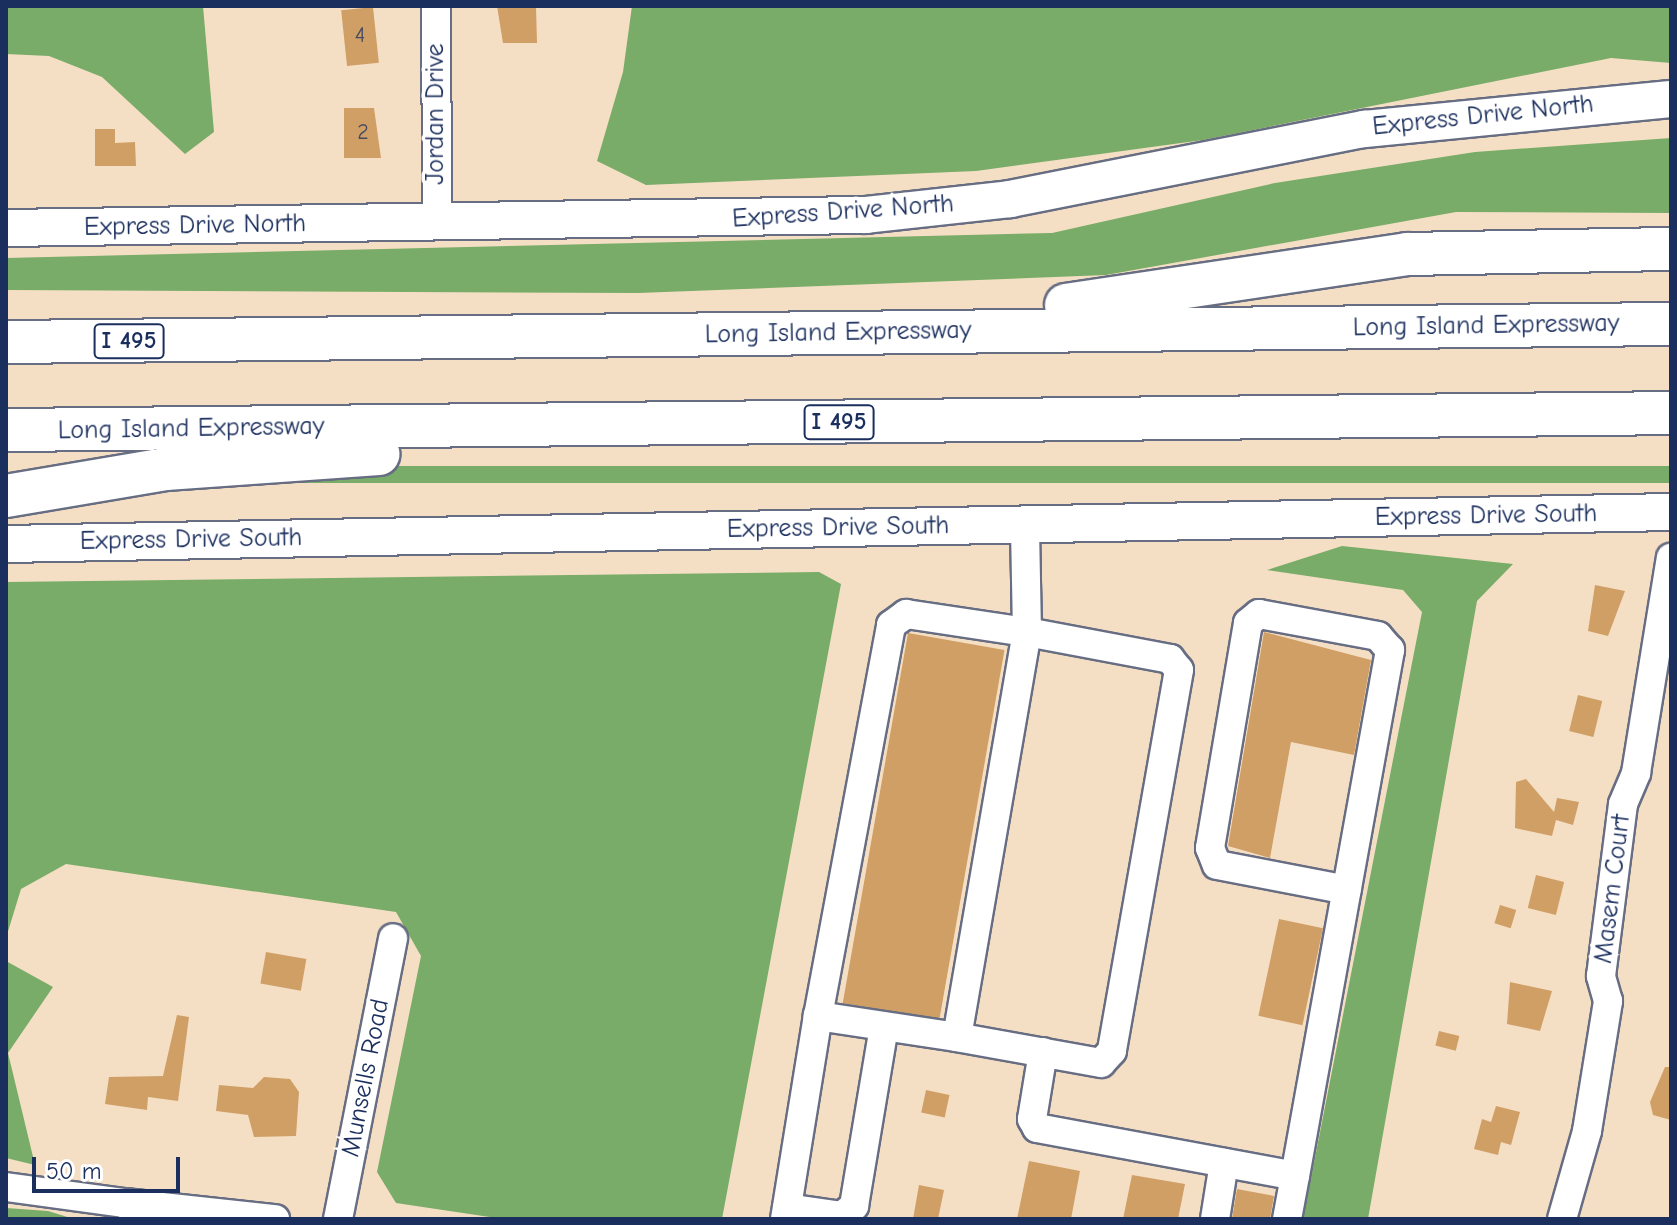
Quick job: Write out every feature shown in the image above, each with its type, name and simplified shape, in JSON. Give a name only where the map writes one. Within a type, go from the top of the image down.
[{"type":"highway","points":[[884,332],[957,311],[1119,301],[1407,254],[1671,249]]},
{"type":"highway","name":"Long Island Expressway","points":[[6,342],[1671,324]]},
{"type":"highway","name":"Long Island Expressway","points":[[6,430],[1671,413]]},
{"type":"highway","points":[[6,496],[213,464],[636,446],[846,422]]},
{"type":"main road","name":"Express Drive North","points":[[6,228],[866,215],[1010,199],[1395,124],[1671,99]]},
{"type":"main road","name":"Express Drive South","points":[[6,544],[1671,512]]},
{"type":"street","name":"Jordan Drive","points":[[436,6],[437,222]]},
{"type":"street","points":[[957,1037],[1027,632],[1025,524]]},
{"type":"street","name":"Masem Court","points":[[1562,1219],[1592,1102],[1623,804],[1636,773],[1671,558]]},
{"type":"street","points":[[818,1016],[957,1037],[1101,1063],[1112,1051],[1179,670],[1170,659],[1027,632],[906,614],[891,625],[818,1016],[786,1214],[842,1216],[854,1206],[884,1026]]},
{"type":"street","points":[[1287,1219],[1347,890],[1390,650],[1378,636],[1259,614],[1248,623],[1210,848],[1217,865],[1347,890]]},
{"type":"street","name":"Munsells Road","points":[[338,1219],[393,938]]},
{"type":"street","points":[[1043,1052],[1032,1119],[1037,1128],[1295,1176]]},
{"type":"street","points":[[1215,1219],[1224,1163]]},
{"type":"street","points":[[6,1187],[133,1211],[168,1202],[275,1219]]},
{"type":"green space","points":[[6,6],[203,6],[214,132],[185,154],[102,77],[49,56],[6,54]]},
{"type":"green space","points":[[632,6],[1671,6],[1671,63],[1611,58],[1203,140],[976,171],[646,185],[597,161],[623,72]]},
{"type":"green space","points":[[1671,138],[1671,213],[1456,212],[1106,275],[638,293],[6,290],[6,258],[1052,233],[1275,183],[1475,152]]},
{"type":"green space","points":[[288,466],[1671,466],[1671,483],[288,483]]},
{"type":"green space","points":[[1342,546],[1513,564],[1477,601],[1368,1219],[1303,1219],[1422,612],[1403,590],[1267,570]]},
{"type":"green space","points":[[819,572],[841,584],[722,1219],[503,1219],[396,1203],[377,1172],[421,956],[396,912],[66,864],[21,889],[6,938],[6,582]]},
{"type":"green space","points":[[6,961],[53,987],[8,1053],[35,1165],[6,1158]]},
{"type":"green space","points":[[6,1208],[48,1211],[74,1219],[6,1219]]},
{"type":"building","points":[[497,6],[536,6],[537,43],[503,43]]},
{"type":"building","points":[[373,7],[379,63],[347,66],[341,10]]},
{"type":"building","points":[[344,108],[374,108],[381,158],[344,158]]},
{"type":"building","points":[[95,129],[115,129],[115,143],[135,142],[136,166],[95,166]]},
{"type":"building","points":[[1595,585],[1625,591],[1608,636],[1588,631]]},
{"type":"building","points":[[1264,632],[1371,660],[1354,755],[1291,742],[1270,858],[1228,846]]},
{"type":"building","points":[[908,633],[1005,650],[939,1020],[843,1003]]},
{"type":"building","points":[[1578,695],[1602,701],[1593,737],[1569,731]]},
{"type":"building","points":[[1526,779],[1554,812],[1557,798],[1579,802],[1573,825],[1556,820],[1552,836],[1515,828],[1516,782]]},
{"type":"building","points":[[1536,875],[1564,882],[1556,915],[1528,908]]},
{"type":"building","points":[[1500,905],[1516,910],[1511,928],[1494,923]]},
{"type":"building","points":[[1279,919],[1323,928],[1302,1025],[1258,1016]]},
{"type":"building","points":[[266,952],[306,959],[301,991],[260,984]]},
{"type":"building","points":[[1510,982],[1552,991],[1540,1031],[1507,1024]]},
{"type":"building","points":[[177,1015],[189,1017],[178,1101],[148,1097],[147,1110],[105,1104],[109,1077],[163,1076]]},
{"type":"building","points":[[1439,1031],[1459,1036],[1456,1051],[1435,1046]]},
{"type":"building","points":[[1665,1067],[1671,1067],[1671,1120],[1653,1115],[1650,1102]]},
{"type":"building","points":[[264,1077],[290,1079],[299,1092],[296,1136],[254,1137],[248,1115],[216,1111],[219,1085],[253,1088]]},
{"type":"building","points":[[926,1090],[949,1095],[945,1117],[921,1112]]},
{"type":"building","points":[[1496,1106],[1520,1112],[1511,1145],[1501,1142],[1498,1155],[1474,1149],[1482,1119],[1491,1122]]},
{"type":"building","points":[[1029,1161],[1080,1171],[1071,1219],[1017,1219]]},
{"type":"building","points":[[1132,1175],[1185,1184],[1178,1219],[1123,1219]]},
{"type":"building","points":[[919,1185],[944,1190],[938,1219],[913,1219]]},
{"type":"building","points":[[1237,1189],[1274,1196],[1270,1219],[1232,1219]]}]
